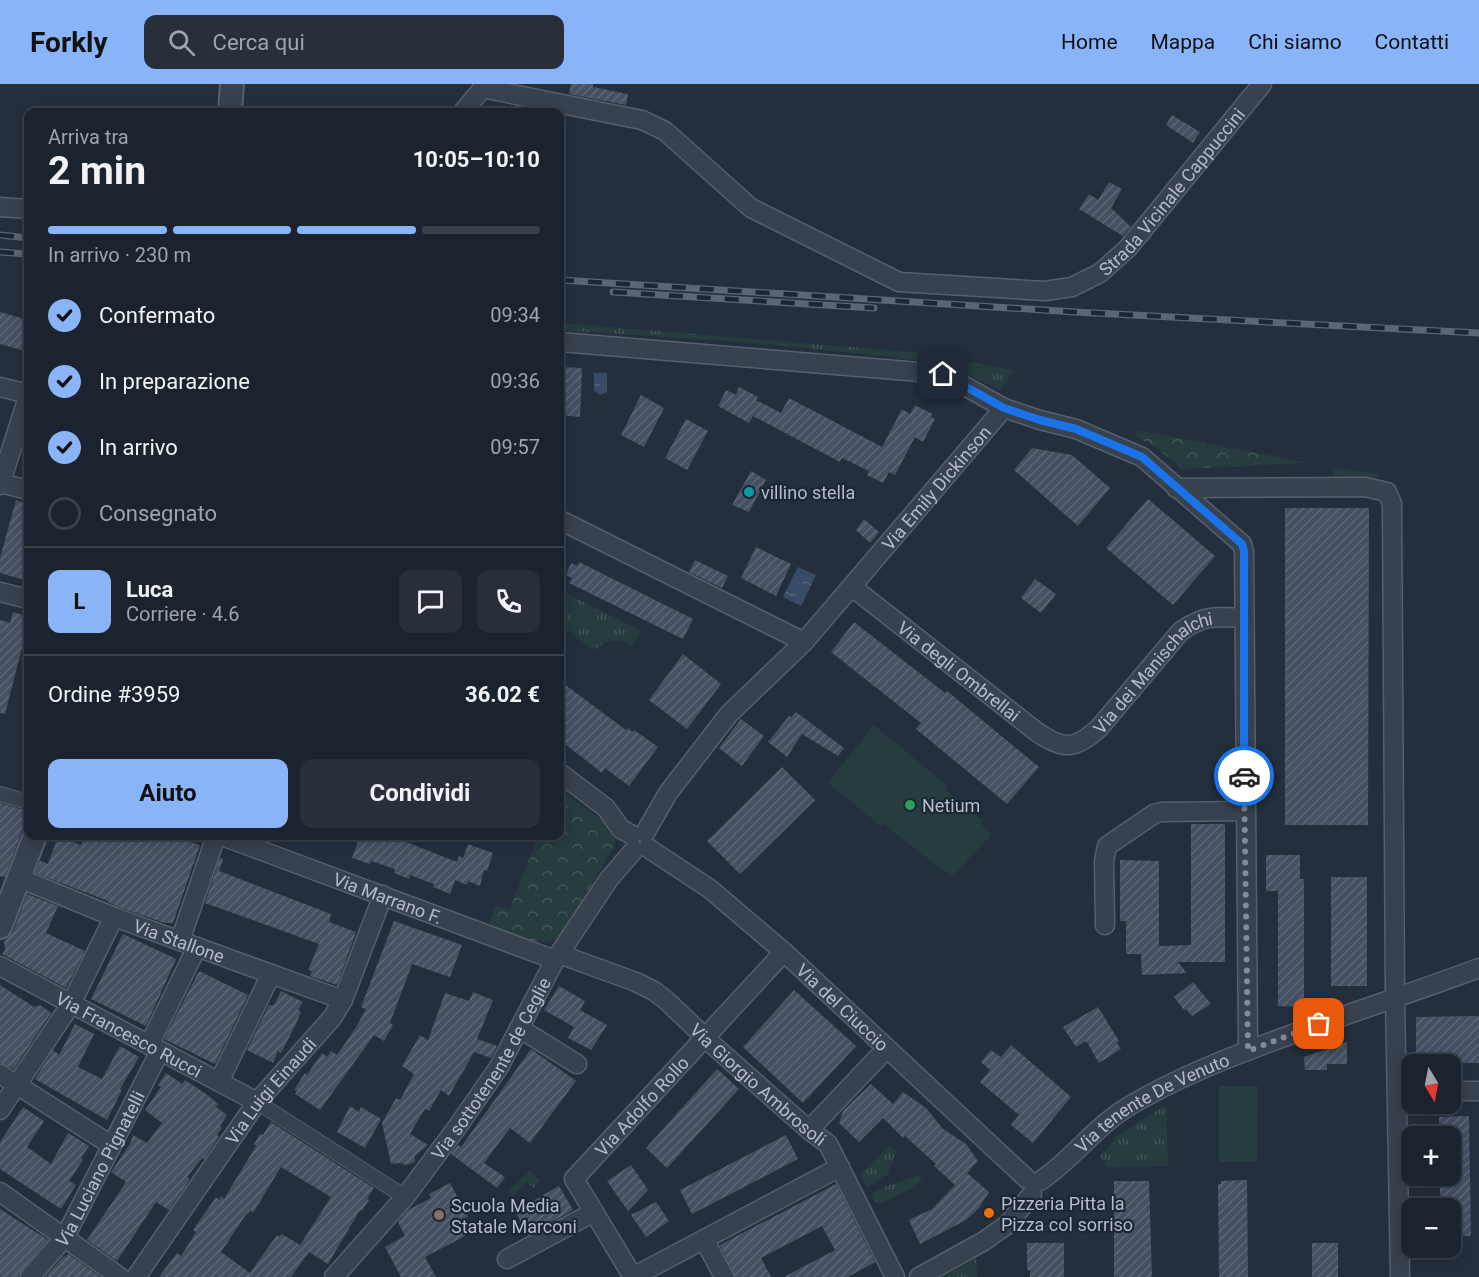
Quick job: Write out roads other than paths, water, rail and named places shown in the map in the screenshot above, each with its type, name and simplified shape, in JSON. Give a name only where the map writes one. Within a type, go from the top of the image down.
[{"type":"street","points":[[230,108],[232,84]]},
{"type":"street","name":"Strada Vicinale Cappuccini","points":[[484,86],[642,120],[665,131],[751,208],[899,282],[1045,291],[1072,287],[1100,273],[1128,248],[1262,84]]},
{"type":"street","points":[[467,108],[484,86]]},
{"type":"street","points":[[0,207],[24,209]]},
{"type":"street","name":"Via Emily Dickinson","points":[[564,342],[943,374],[1004,408],[804,642],[729,714],[668,793],[640,841]]},
{"type":"street","points":[[0,387],[24,394]]},
{"type":"street","points":[[24,408],[0,484],[24,489]]},
{"type":"street","points":[[1004,408],[1076,429],[1142,457],[1242,544],[1244,551],[1248,1051]]},
{"type":"street","points":[[1176,488],[1365,487],[1387,492],[1392,504],[1395,998],[1401,1054]]},
{"type":"street","points":[[564,522],[804,642]]},
{"type":"street","name":"Via degli Ombrellai","points":[[852,587],[1037,732],[1052,742],[1070,747]]},
{"type":"street","points":[[0,592],[24,598]]},
{"type":"street","name":"Via dei Manischalchi","points":[[1070,747],[1086,740],[1098,728],[1182,631],[1198,620],[1216,617],[1244,618]]},
{"type":"street","points":[[564,776],[606,808],[621,829],[640,841]]},
{"type":"street","points":[[0,794],[24,801]]},
{"type":"street","points":[[1105,925],[1104,861],[1107,846],[1154,814],[1161,812],[1245,811]]},
{"type":"street","points":[[0,927],[11,886],[33,840]]},
{"type":"street","points":[[188,944],[215,840]]},
{"type":"street","name":"Via Marrano F.","points":[[233,840],[557,957]]},
{"type":"street","name":"Via del Ciuccio","points":[[640,841],[710,889],[784,952],[1033,1185]]},
{"type":"street","name":"Via sottotenente de Ceglie","points":[[334,1277],[405,1197],[499,1067],[557,957],[609,879],[640,841]]},
{"type":"street","name":"Via Stallone","points":[[11,886],[114,917],[343,1000]]},
{"type":"street","name":"Via Luigi Einaudi","points":[[136,1277],[257,1102],[332,1018],[343,1000],[383,895]]},
{"type":"street","points":[[0,1110],[71,1004],[114,917]]},
{"type":"street","name":"Via Luciano Pignatelli","points":[[30,1277],[65,1238],[111,1145],[154,1048],[188,944]]},
{"type":"street","name":"Via Adolfo Rollo","points":[[594,1212],[574,1179],[784,952]]},
{"type":"street","name":"Via Giorgio Ambrosoli","points":[[557,957],[636,982],[654,991],[809,1130],[828,1144],[895,1277]]},
{"type":"street","name":"Via Francesco Rucci","points":[[0,966],[257,1102]]},
{"type":"street","name":"Via tenente De Venuto","points":[[919,1277],[984,1241],[1008,1224],[1033,1185],[1058,1169],[1096,1130],[1127,1107],[1191,1073],[1479,968]]},
{"type":"street","points":[[219,1082],[271,974]]},
{"type":"street","points":[[519,1028],[578,1064]]},
{"type":"street","points":[[809,1130],[887,1048]]},
{"type":"street","points":[[0,1074],[111,1145]]},
{"type":"street","points":[[1461,1091],[1479,1091]]},
{"type":"street","points":[[257,1102],[405,1197]]},
{"type":"street","points":[[1400,1277],[1404,1114]]},
{"type":"street","points":[[507,1259],[594,1212],[633,1277],[840,1167]]},
{"type":"street","points":[[0,1192],[120,1277]]},
{"type":"street","points":[[704,1239],[724,1277]]},
{"type":"water","points":[[594,373],[607,373],[607,392],[600,395],[594,391]]},
{"type":"water","points":[[798,567],[816,575],[801,606],[783,597]]},
{"type":"railway","points":[[0,235],[24,238]]},
{"type":"railway","points":[[0,252],[24,254]]},
{"type":"railway","points":[[564,280],[1075,312],[1479,333]]},
{"type":"railway","points":[[613,292],[874,308]]},
{"type":"place","name":"villino stella","points":[[749,492]]},
{"type":"place","name":"Netium","points":[[910,805]]},
{"type":"place","name":"Pizzeria Pitta la Pizza col sorriso","points":[[989,1213]]},
{"type":"place","name":"Scuola Media Statale Marconi","points":[[439,1215]]}]
